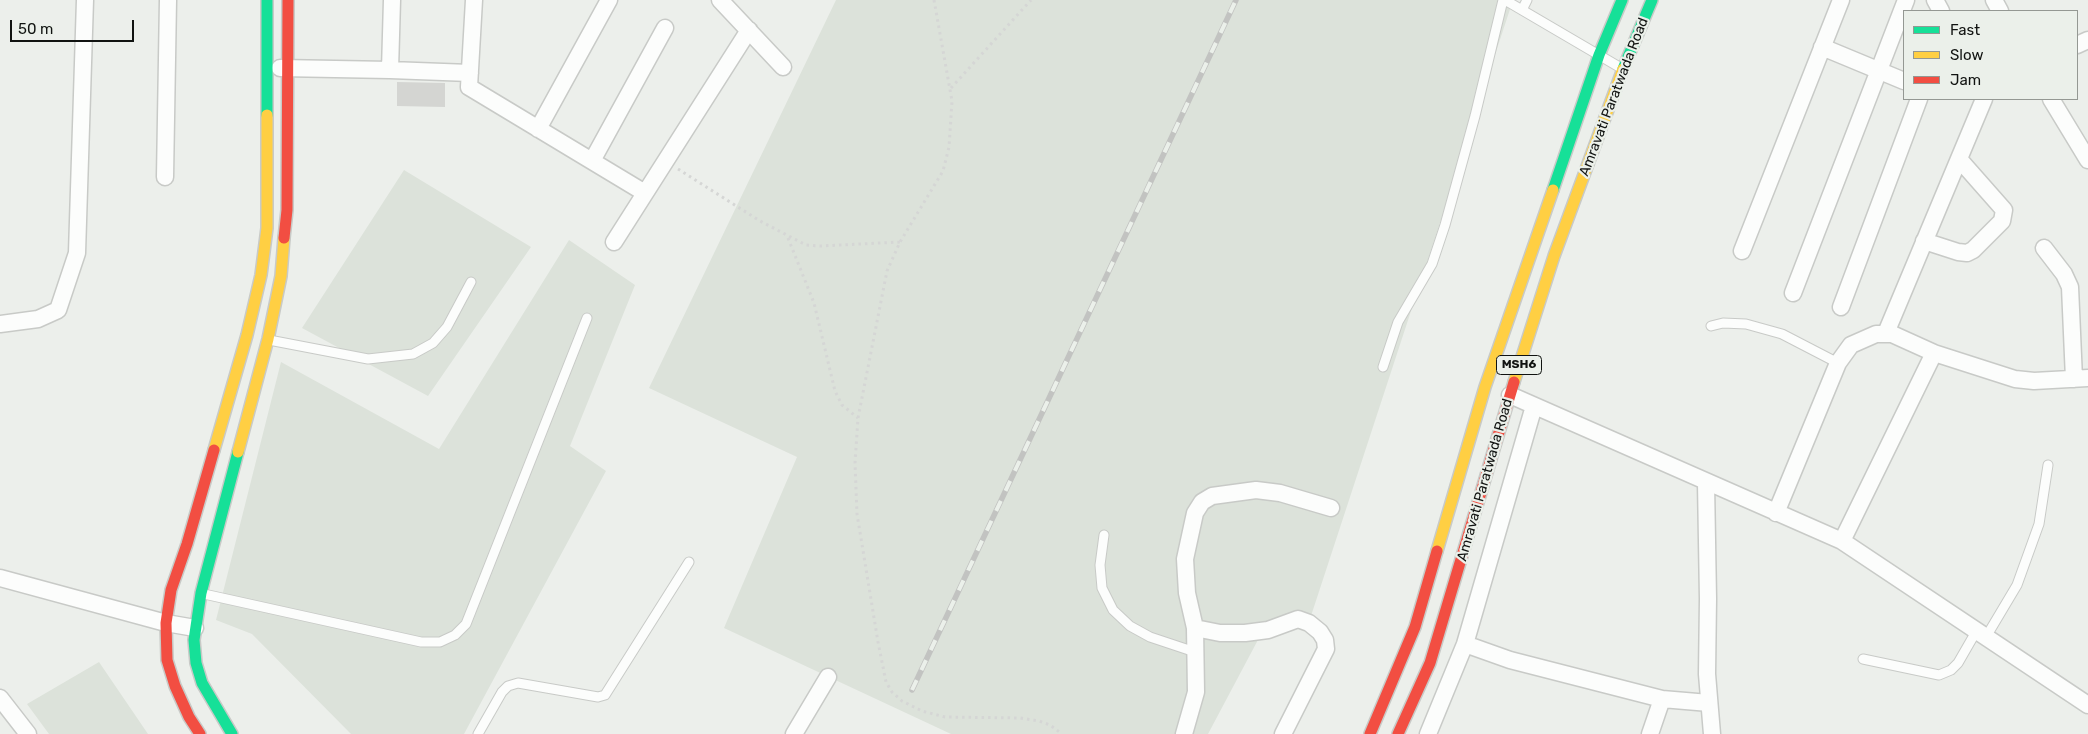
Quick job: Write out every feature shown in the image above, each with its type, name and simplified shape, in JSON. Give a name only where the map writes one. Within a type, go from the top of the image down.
[{"type":"main road","points":[[232,734],[202,683],[196,663],[194,640],[201,593],[258,337],[261,275],[267,228],[267,0]]},
{"type":"main road","points":[[200,734],[189,718],[175,686],[167,660],[166,623],[171,590],[258,337],[281,276],[287,210],[288,0]]},
{"type":"main road","name":"Amravati Paratwada Road","points":[[1370,734],[1415,626],[1485,387],[1599,55],[1622,0]]},
{"type":"main road","name":"Amravati Paratwada Road","points":[[1398,734],[1430,663],[1510,395],[1554,256],[1623,69],[1652,0]]},
{"type":"street","points":[[0,324],[38,319],[58,310],[77,253],[85,0]]},
{"type":"street","points":[[165,177],[168,0]]},
{"type":"street","points":[[390,70],[392,0]]},
{"type":"street","points":[[474,0],[469,87],[645,193]]},
{"type":"street","points":[[538,129],[609,0]]},
{"type":"street","points":[[720,0],[783,66]]},
{"type":"street","points":[[1742,250],[1840,0]]},
{"type":"street","points":[[1793,293],[1906,0]]},
{"type":"street","points":[[592,162],[665,28]]},
{"type":"street","points":[[614,242],[749,30]]},
{"type":"street","points":[[1822,47],[1903,82]]},
{"type":"street","points":[[267,68],[470,73]]},
{"type":"street","points":[[1842,308],[1919,100]]},
{"type":"street","points":[[1886,333],[1984,100]]},
{"type":"street","points":[[2052,100],[2088,160]]},
{"type":"street","points":[[1924,241],[1967,253],[1973,250],[2002,221],[2004,210],[1958,160]]},
{"type":"street","points":[[1776,513],[1838,363],[1851,345],[1876,334],[1886,333],[1934,352],[2015,379],[2034,381],[2081,378],[2070,287],[2064,274],[2044,248]]},
{"type":"street","points":[[1842,541],[1934,352]]},
{"type":"street","points":[[1510,395],[1706,483],[1842,541],[2088,705]]},
{"type":"street","points":[[1428,734],[1465,644],[1534,406]]},
{"type":"street","points":[[1706,483],[1709,702],[1712,734]]},
{"type":"street","points":[[1186,733],[1196,692],[1195,628],[1187,594],[1185,560],[1194,513],[1202,502],[1212,496],[1229,492],[1256,490],[1280,493],[1331,508]]},
{"type":"street","points":[[0,578],[166,623],[195,628]]},
{"type":"street","points":[[1195,628],[1220,633],[1245,633],[1268,630],[1298,619],[1309,623],[1320,632],[1325,640],[1326,649],[1283,734]]},
{"type":"street","points":[[1465,644],[1510,660],[1662,700],[1709,702]]},
{"type":"street","points":[[794,734],[828,677]]},
{"type":"street","points":[[1650,734],[1662,700]]},
{"type":"street","points":[[1,702],[28,734]]},
{"type":"lane","points":[[1383,367],[1398,322],[1432,264],[1445,225],[1504,0],[1623,69]]},
{"type":"lane","points":[[1522,10],[1527,0]]},
{"type":"lane","points":[[258,337],[368,360],[414,354],[433,343],[447,327],[471,282]]},
{"type":"lane","points":[[201,593],[421,642],[440,642],[455,635],[466,624],[587,318]]},
{"type":"lane","points":[[1711,326],[1723,323],[1755,327],[1782,334],[1838,363]]},
{"type":"lane","points":[[1863,658],[1939,675],[1951,670],[1958,663],[1982,634],[2017,585],[2039,524],[2048,465]]},
{"type":"lane","points":[[1104,535],[1100,565],[1102,588],[1113,610],[1130,626],[1150,637],[1195,652]]},
{"type":"lane","points":[[478,734],[502,692],[508,686],[518,683],[598,697],[605,694],[689,562]]},
{"type":"path","points":[[934,0],[950,89],[952,122],[949,147],[942,171],[900,242],[883,285],[858,418],[855,463],[857,514],[878,642],[886,682],[892,692],[902,701],[936,716],[1020,718],[1050,725],[1062,734]]},
{"type":"path","points":[[950,89],[1031,0]]},
{"type":"path","points":[[665,161],[788,237],[806,245],[900,242]]},
{"type":"path","points":[[788,237],[814,303],[835,390],[842,405],[858,418]]},
{"type":"shaded area","points":[[836,0],[1513,0],[1309,622],[1320,632],[1268,621],[1208,734],[951,734],[724,628],[797,457],[649,388]]},
{"type":"shaded area","points":[[404,170],[531,247],[428,396],[302,328]]},
{"type":"shaded area","points":[[569,240],[635,285],[570,446],[606,471],[464,734],[351,734],[252,634],[216,620],[281,362],[439,449]]},
{"type":"shaded area","points":[[99,662],[148,734],[49,734],[27,704]]},
{"type":"building","points":[[397,82],[445,83],[445,107],[397,106]]},
{"type":"railway","points":[[912,690],[1236,0]]},
{"type":"traffic: fast","points":[[267,0],[267,115]]},
{"type":"traffic: fast","points":[[1553,190],[1599,55],[1622,0]]},
{"type":"traffic: fast","points":[[1623,69],[1652,0]]},
{"type":"traffic: fast","points":[[232,734],[202,683],[196,663],[194,640],[201,593],[238,452]]},
{"type":"traffic: slow","points":[[1514,382],[1554,256],[1623,69]]},
{"type":"traffic: slow","points":[[214,450],[247,335],[261,275],[267,228],[267,115]]},
{"type":"traffic: slow","points":[[1437,551],[1485,387],[1553,190]]},
{"type":"traffic: slow","points":[[238,452],[268,339],[281,276],[284,238]]},
{"type":"traffic: jam","points":[[284,238],[287,210],[288,0]]},
{"type":"traffic: jam","points":[[1398,734],[1430,663],[1514,382]]},
{"type":"traffic: jam","points":[[200,734],[189,717],[175,686],[167,660],[166,623],[171,590],[187,544],[214,450]]},
{"type":"traffic: jam","points":[[1370,734],[1415,627],[1437,551]]}]
